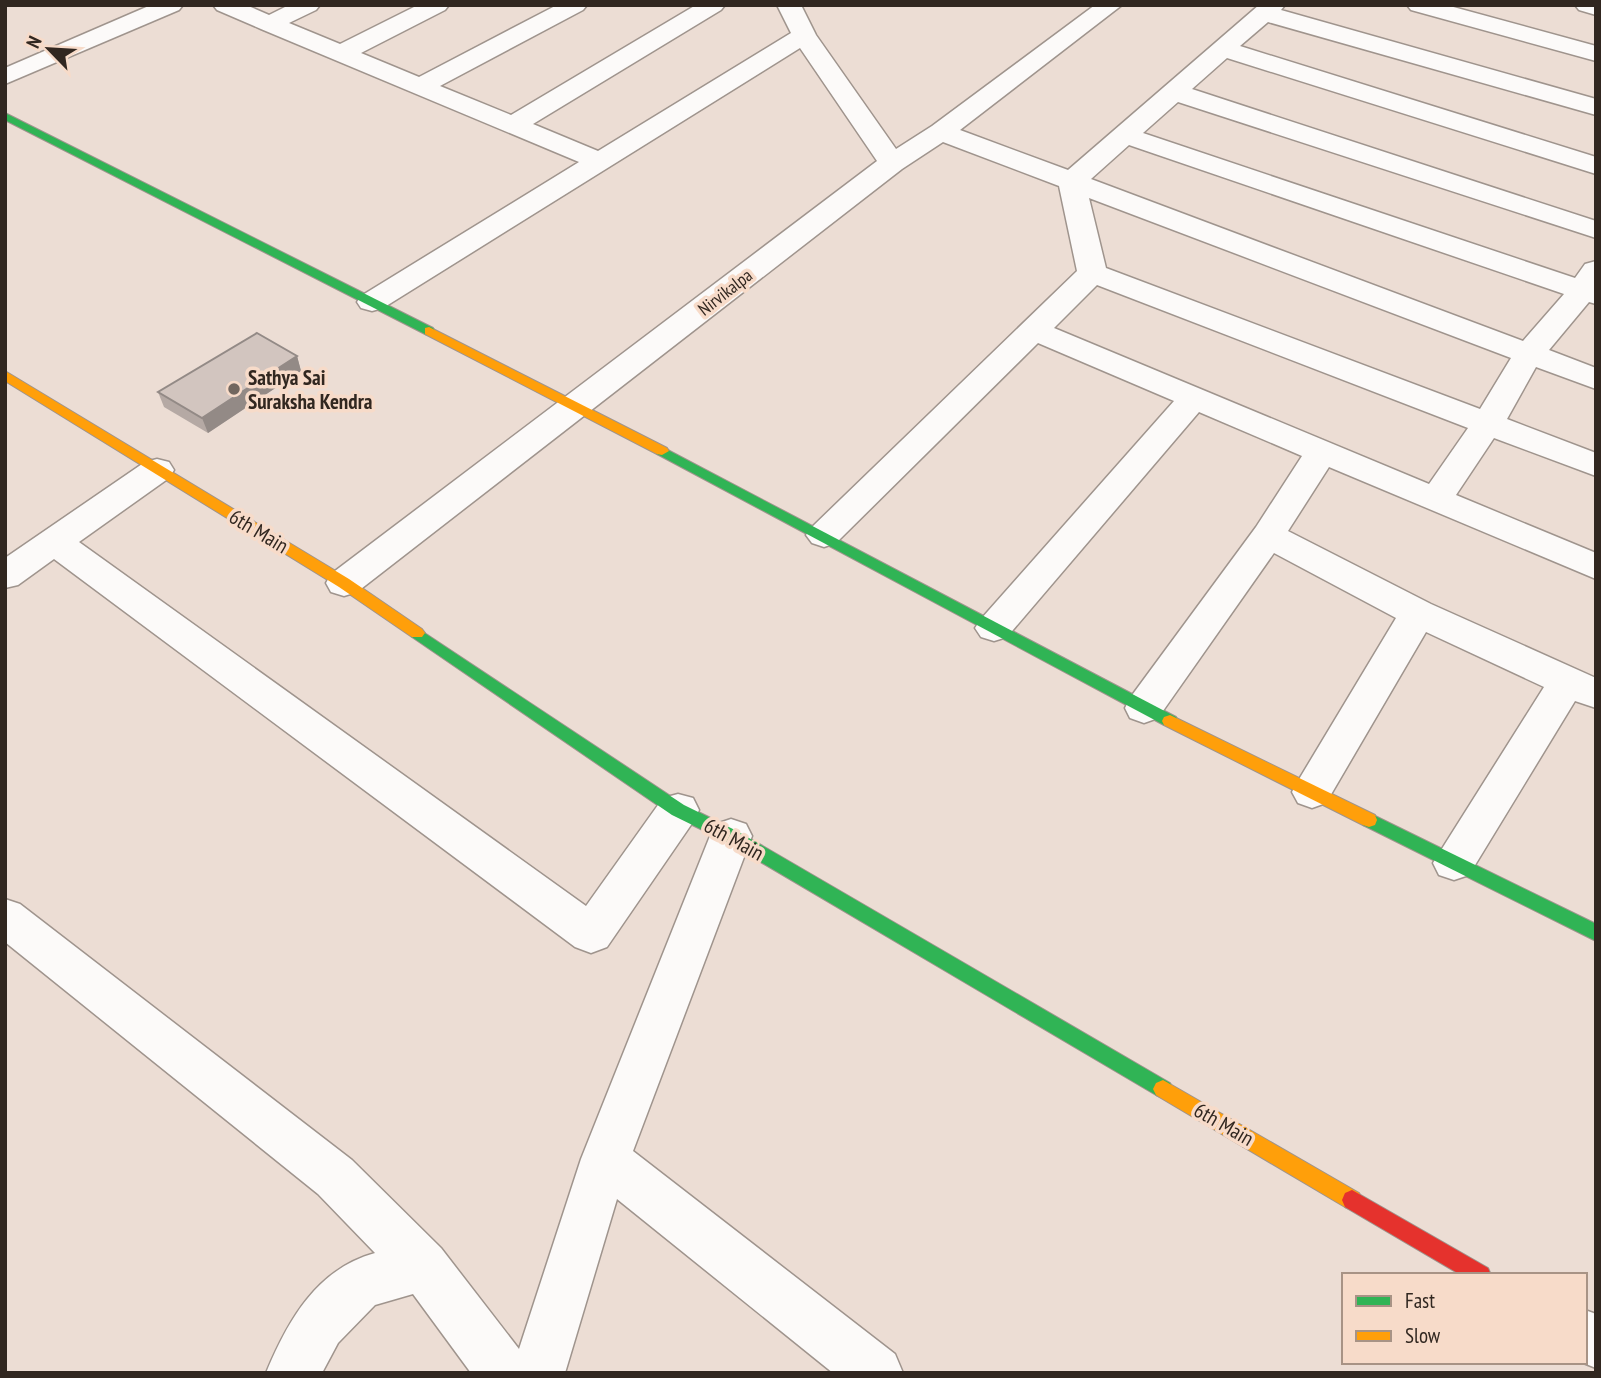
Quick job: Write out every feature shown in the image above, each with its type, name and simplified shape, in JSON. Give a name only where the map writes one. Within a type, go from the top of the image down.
[{"type":"street","points":[[5,77],[171,5]]},
{"type":"street","points":[[225,5],[599,161]]},
{"type":"street","points":[[269,23],[308,5]]},
{"type":"street","points":[[341,53],[437,5]]},
{"type":"street","points":[[420,86],[575,5]]},
{"type":"street","points":[[513,125],[713,5]]},
{"type":"street","points":[[789,5],[804,35],[892,163]]},
{"type":"street","name":"Nirvikalpa","points":[[344,583],[892,163],[941,132],[1110,5]]},
{"type":"street","points":[[1419,5],[1596,54]]},
{"type":"street","points":[[1587,5],[1596,8]]},
{"type":"street","points":[[1072,181],[1268,9],[1596,107]]},
{"type":"street","points":[[372,302],[804,35]]},
{"type":"street","points":[[1223,49],[1596,166]]},
{"type":"street","points":[[1174,92],[1596,230]]},
{"type":"street","points":[[5,116],[578,406],[1144,708],[1596,933]]},
{"type":"street","points":[[941,132],[1596,379]]},
{"type":"street","points":[[1124,135],[1591,285],[1528,355],[1488,423],[1435,500]]},
{"type":"street","points":[[1072,181],[1092,273]]},
{"type":"street","points":[[824,535],[1092,273]]},
{"type":"street","points":[[1092,273],[1596,465]]},
{"type":"street","points":[[1035,331],[1596,567]]},
{"type":"street","name":"6th Main","points":[[5,375],[344,583],[678,810],[731,836],[1478,1273]]},
{"type":"street","points":[[994,628],[1193,399]]},
{"type":"street","points":[[1144,708],[1268,535],[1322,452]]},
{"type":"street","points":[[5,576],[157,470]]},
{"type":"street","points":[[1268,535],[1418,613],[1582,688],[1454,863]]},
{"type":"street","points":[[55,542],[591,934],[678,810]]},
{"type":"street","points":[[1312,792],[1418,613]]},
{"type":"street","points":[[538,1373],[605,1160],[731,836]]},
{"type":"street","points":[[5,917],[335,1177],[423,1266],[503,1373]]},
{"type":"street","points":[[605,1160],[876,1373]]},
{"type":"street","points":[[293,1373],[319,1324],[360,1283],[423,1266]]},
{"type":"building","points":[[257,333],[297,356],[202,418],[158,392]]},
{"type":"traffic: fast","points":[[5,116],[429,331]]},
{"type":"traffic: fast","points":[[662,451],[1170,721]]},
{"type":"traffic: fast","points":[[417,633],[678,810],[731,836],[1163,1089]]},
{"type":"traffic: fast","points":[[1369,820],[1596,933]]},
{"type":"traffic: slow","points":[[429,331],[662,451]]},
{"type":"traffic: slow","points":[[5,375],[344,583],[417,633]]},
{"type":"traffic: slow","points":[[1170,721],[1369,820]]},
{"type":"traffic: slow","points":[[1163,1089],[1352,1200]]},
{"type":"traffic: jam","points":[[1352,1200],[1478,1273]]},
{"type":"place","name":"Sathya Sai Suraksha Kendra","points":[[234,389]]}]
